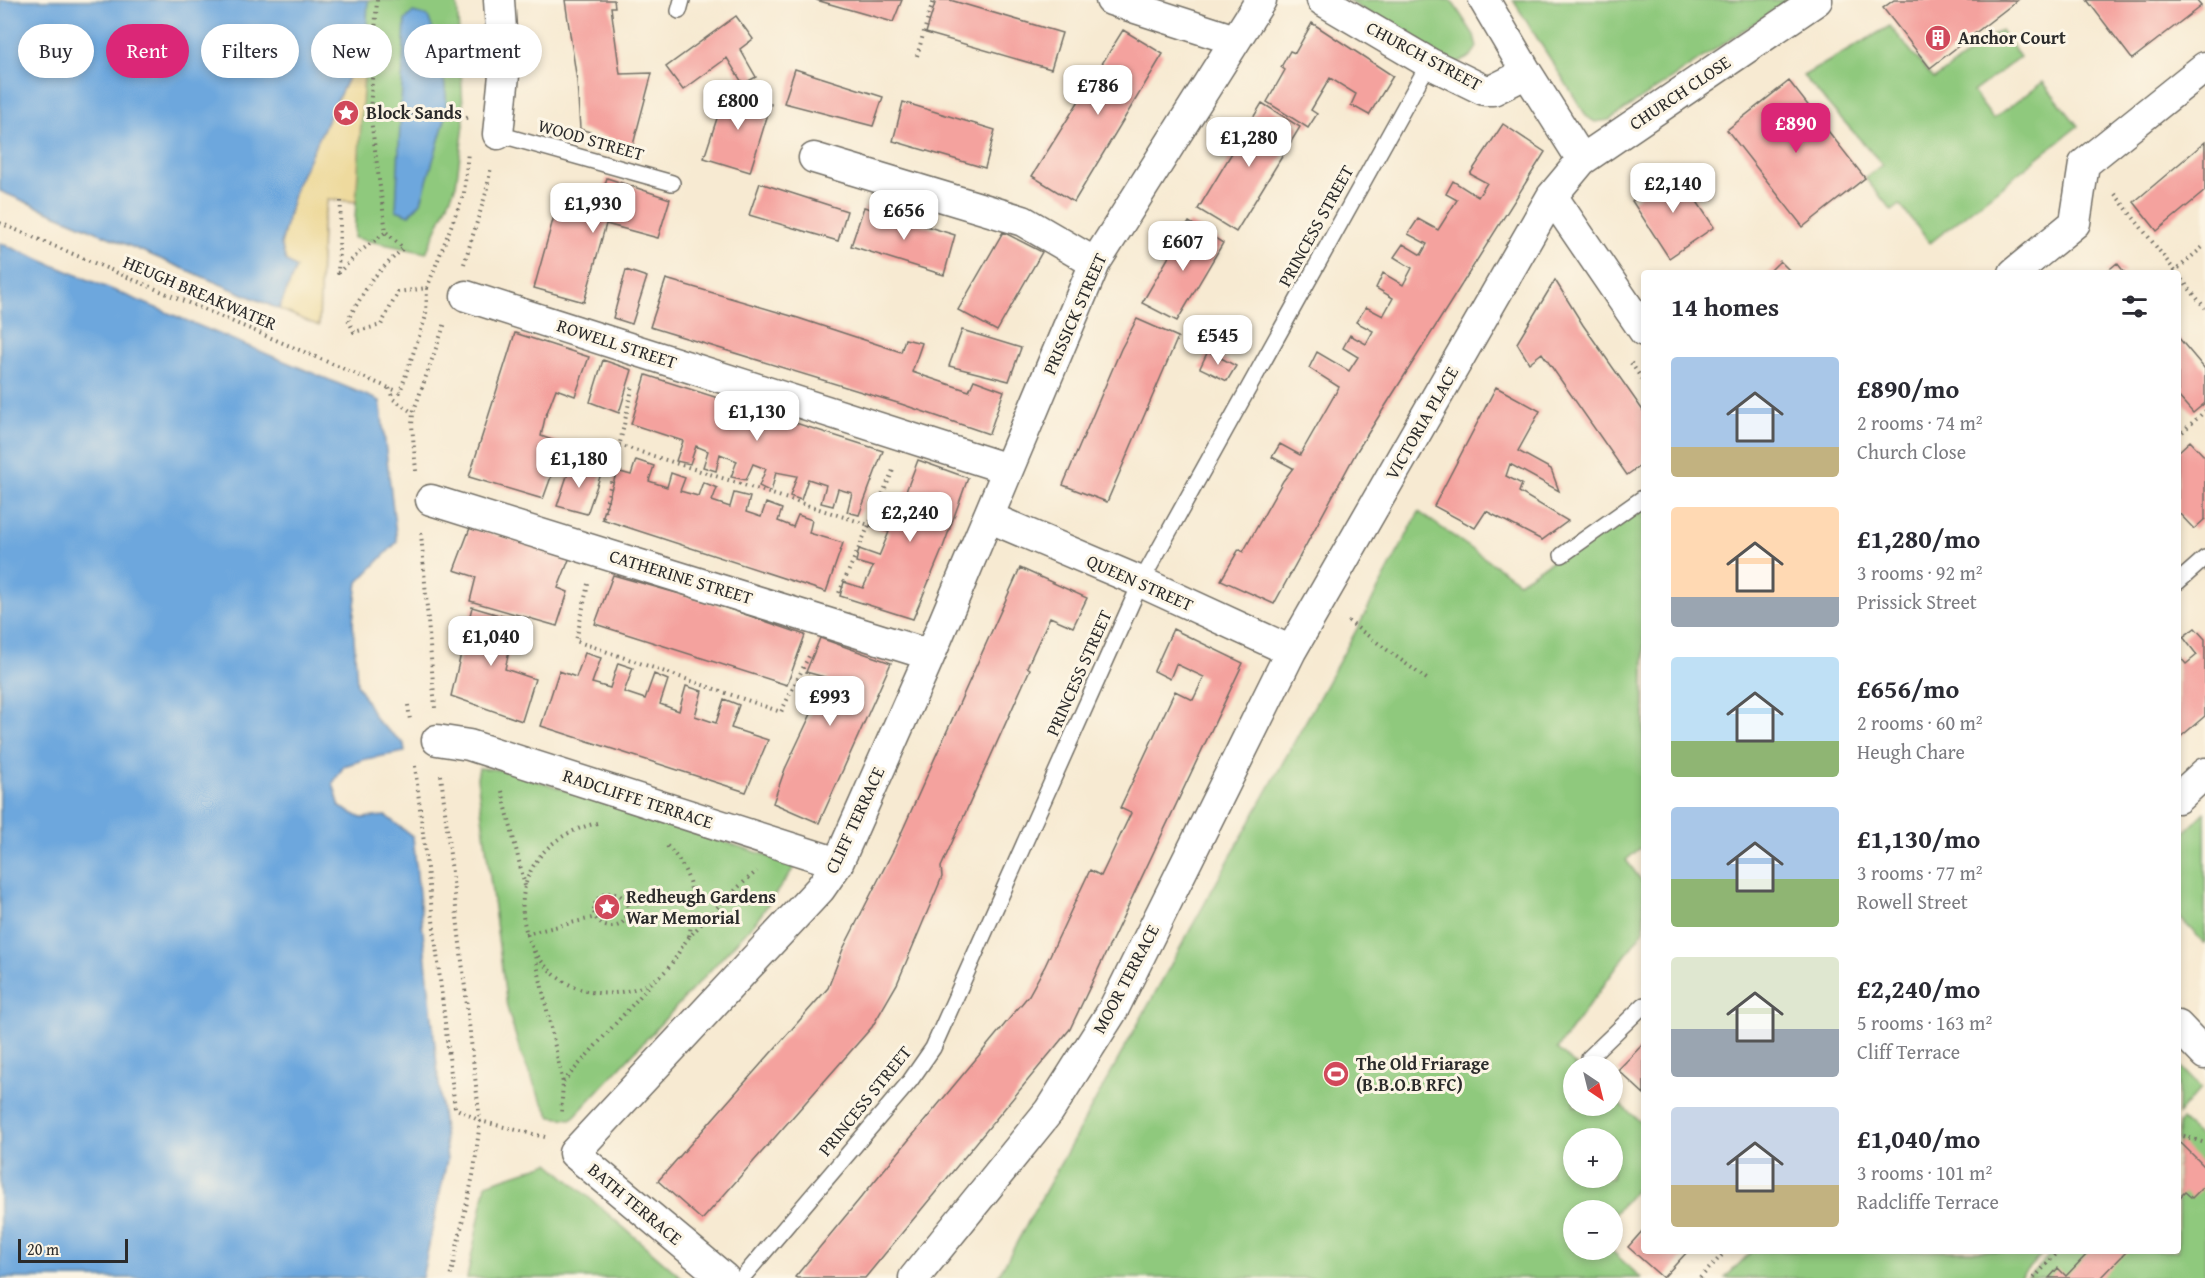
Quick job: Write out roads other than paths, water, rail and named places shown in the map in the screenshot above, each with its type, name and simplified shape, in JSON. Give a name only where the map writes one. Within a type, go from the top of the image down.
[{"type":"street","points":[[498,134],[504,75],[499,0]]},
{"type":"street","points":[[1111,0],[1235,40]]},
{"type":"street","name":"PRISSICK STREET","points":[[988,517],[1095,262],[1261,0]]},
{"type":"street","name":"CHURCH STREET","points":[[1322,0],[1429,63],[1484,90],[1493,90],[1527,74]]},
{"type":"street","points":[[1484,0],[1527,74],[1582,160]]},
{"type":"street","name":"CHURCH CLOSE","points":[[1552,196],[1582,160],[1817,0]]},
{"type":"street","points":[[2018,270],[2074,223],[2084,164],[2205,67]]},
{"type":"street","points":[[814,158],[1023,221],[1095,262]]},
{"type":"street","points":[[1552,196],[1641,327]]},
{"type":"street","name":"VICTORIA PLACE","points":[[1291,651],[1552,196]]},
{"type":"street","name":"ROWELL STREET","points":[[459,294],[1008,469]]},
{"type":"street","name":"CATHERINE STREET","points":[[431,500],[930,654]]},
{"type":"street","name":"QUEEN STREET","points":[[988,517],[1141,582],[1291,651]]},
{"type":"street","name":"CLIFF TERRACE","points":[[574,1153],[820,889],[838,862],[988,517]]},
{"type":"street","name":"MOOR TERRACE","points":[[914,1278],[1049,1110],[1113,1010],[1291,651]]},
{"type":"street","name":"RADCLIFFE TERRACE","points":[[424,734],[469,745],[838,862]]},
{"type":"street","points":[[2181,795],[2205,773]]},
{"type":"street","points":[[2181,1029],[2205,1054]]},
{"type":"street","name":"BATH TERRACE","points":[[574,1153],[724,1278]]},
{"type":"lane","name":"PRINCESS STREET","points":[[742,1278],[910,1081],[933,1047],[1141,582],[1429,63]]},
{"type":"lane","name":"WOOD STREET","points":[[498,134],[672,183]]},
{"type":"lane","points":[[1562,555],[1641,499]]},
{"type":"lane","points":[[2181,579],[2205,558]]},
{"type":"lane","points":[[1591,1056],[1641,1008]]},
{"type":"water","points":[[0,0],[368,0],[367,24],[311,24],[311,78],[348,78],[296,186],[281,244],[286,261],[296,268],[279,309],[0,191]]},
{"type":"water","points":[[413,12],[428,16],[431,24],[405,24],[405,20]]},
{"type":"water","points":[[404,41],[404,78],[444,78],[446,116],[421,202],[409,215],[396,210]]},
{"type":"water","points":[[0,243],[380,401],[397,542],[358,582],[353,621],[357,684],[377,721],[404,744],[405,752],[366,759],[344,766],[333,783],[340,807],[361,818],[386,816],[413,837],[447,1160],[422,1278],[0,1278]]},
{"type":"place","name":"Anchor Court","points":[[1938,38]]},
{"type":"place","name":"Block Sands","points":[[346,113]]},
{"type":"place","name":"Redheugh Gardens War Memorial","points":[[607,907]]},
{"type":"place","name":"The Old Friarage (B.B.O.B RFC)","points":[[1336,1074]]}]
